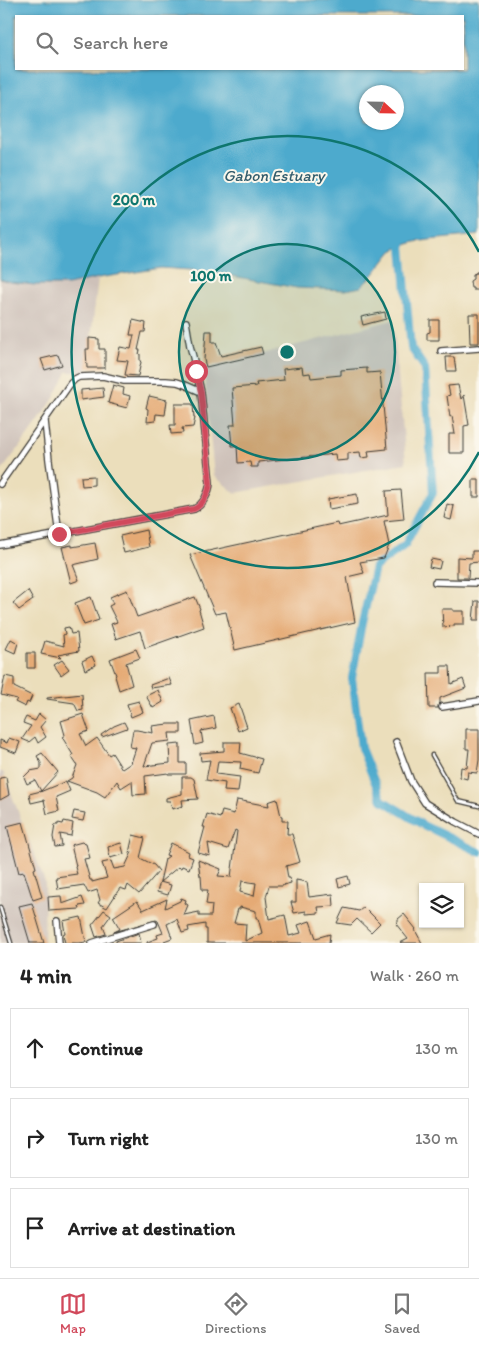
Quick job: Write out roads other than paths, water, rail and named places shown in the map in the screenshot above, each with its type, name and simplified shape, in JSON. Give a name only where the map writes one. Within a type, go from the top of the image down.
[{"type":"street","points":[[0,545],[194,509],[199,506],[207,494],[210,483],[201,392],[186,322]]},
{"type":"street","points":[[441,351],[479,348]]},
{"type":"street","points":[[0,484],[70,384],[79,377],[103,376],[124,381],[166,381],[183,384],[201,392]]},
{"type":"street","points":[[45,421],[48,460],[59,534]]},
{"type":"street","points":[[435,582],[479,583]]},
{"type":"street","points":[[442,707],[479,701]]},
{"type":"street","points":[[396,742],[411,781],[425,803],[479,834]]},
{"type":"street","points":[[57,921],[60,943]]},
{"type":"street","points":[[92,943],[154,924]]},
{"type":"lane","points":[[432,755],[458,801],[479,806]]},
{"type":"lane","points":[[0,907],[11,943]]},
{"type":"water","name":"Gabon Estuary","points":[[0,0],[479,0],[479,235],[415,242],[402,246],[392,251],[361,287],[346,290],[297,288],[205,271],[161,268],[67,285],[35,285],[0,279]]},
{"type":"waterway","points":[[402,246],[411,348],[425,368],[433,493],[405,545],[375,567],[352,678],[361,748],[382,800],[423,825],[479,852]]}]
